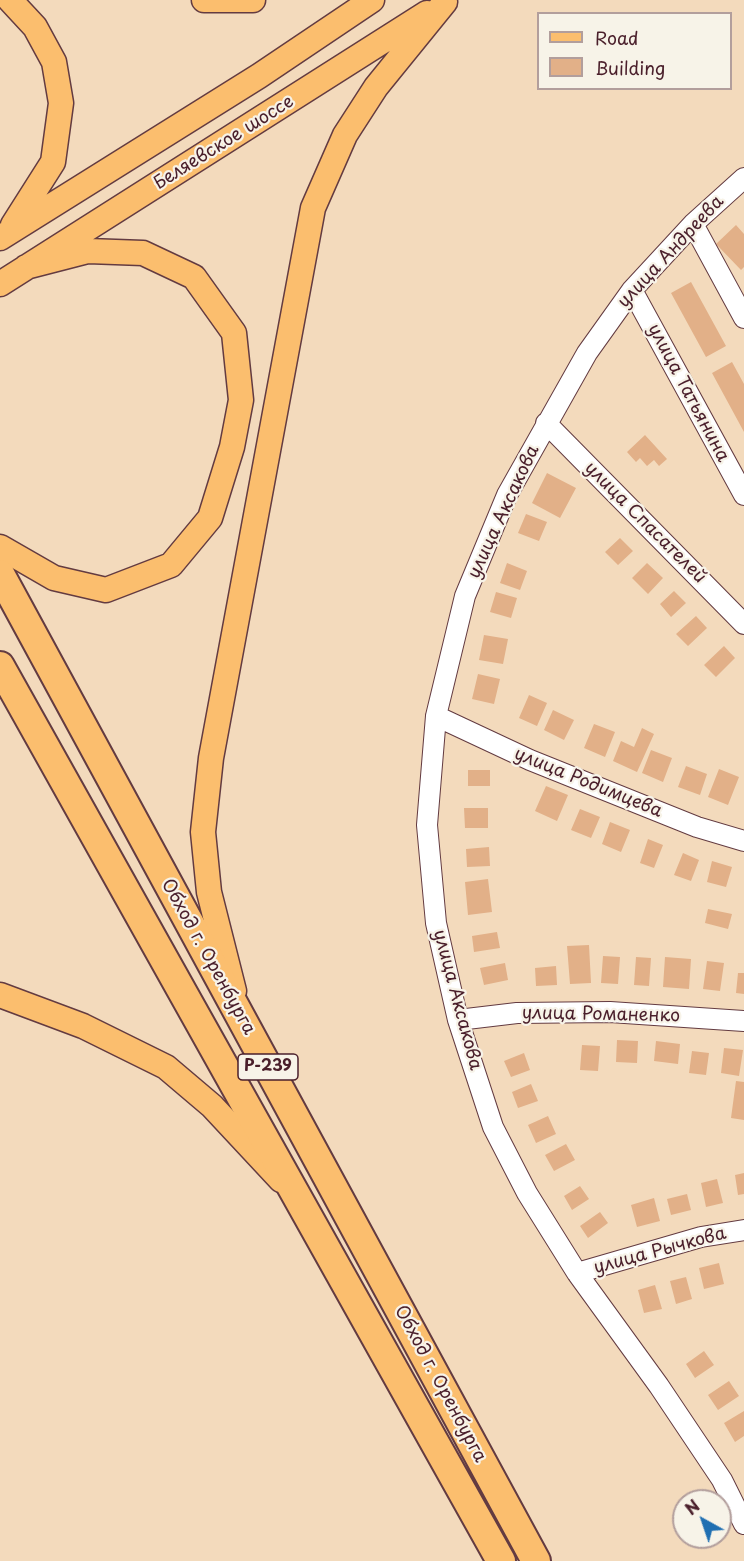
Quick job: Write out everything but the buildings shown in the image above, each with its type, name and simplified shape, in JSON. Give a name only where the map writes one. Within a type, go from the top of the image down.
[{"type":"highway","name":"Обход г. Оренбурга","points":[[0,574],[536,1561]]},
{"type":"highway","name":"Обход г. Оренбурга","points":[[0,666],[501,1561]]},
{"type":"main road","points":[[4,236],[35,195],[53,162],[62,104],[54,62],[35,27],[10,0]]},
{"type":"main road","points":[[204,0],[253,0]]},
{"type":"main road","points":[[4,236],[259,76],[372,0]]},
{"type":"main road","points":[[241,1017],[209,892],[203,832],[213,747],[313,208],[345,135],[376,87],[446,1]]},
{"type":"main road","name":"Беляевское шоссе","points":[[0,284],[446,1]]},
{"type":"main road","points":[[0,547],[54,578],[106,590],[171,565],[210,518],[232,447],[241,400],[234,333],[194,277],[143,253],[88,251],[26,267]]},
{"type":"main road","points":[[0,995],[83,1026],[166,1067],[212,1106],[298,1199]]},
{"type":"street","name":"улица Андреева","points":[[546,423],[587,353],[632,290],[693,224],[744,178]]},
{"type":"street","points":[[693,224],[744,318]]},
{"type":"street","name":"улица Татьянина","points":[[632,290],[741,483]]},
{"type":"street","name":"улица Спасателей","points":[[546,423],[744,624]]},
{"type":"street","name":"улица Аксакова","points":[[546,423],[507,495],[465,596],[436,716],[427,825],[436,923],[458,1020],[494,1127],[527,1193],[577,1273],[666,1395],[722,1480],[744,1524]]},
{"type":"street","name":"улица Родимцева","points":[[436,716],[530,760],[697,827],[744,842]]},
{"type":"street","name":"улица Романенко","points":[[458,1020],[518,1013],[610,1012],[744,1021]]},
{"type":"street","name":"улица Рычкова","points":[[577,1273],[701,1237],[744,1230]]}]
